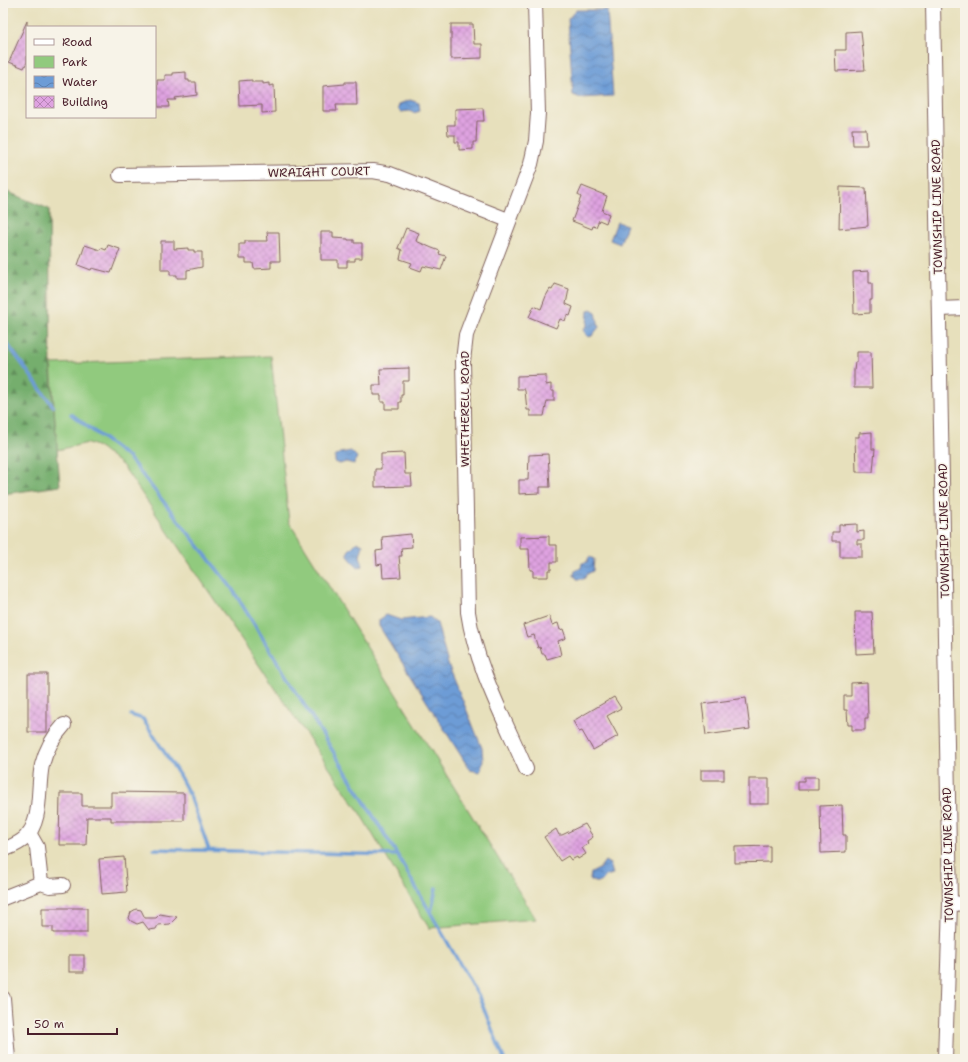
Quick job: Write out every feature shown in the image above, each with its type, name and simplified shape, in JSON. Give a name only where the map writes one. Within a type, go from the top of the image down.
[{"type":"street","name":"WHETHERELL ROAD","points":[[526,769],[480,661],[471,635],[468,612],[463,361],[466,335],[508,220],[531,164],[536,141],[538,113],[535,3]]},
{"type":"street","name":"TOWNSHIP LINE ROAD","points":[[933,3],[947,666],[946,742],[950,903],[945,1059]]},
{"type":"street","name":"WRAIGHT COURT","points":[[120,175],[373,171],[390,174],[508,220]]},
{"type":"street","points":[[939,308],[965,308]]},
{"type":"street","points":[[3,850],[18,843],[29,833],[36,819],[42,766],[46,752],[53,737],[64,725]]},
{"type":"street","points":[[29,833],[38,847],[41,883]]},
{"type":"street","points":[[3,898],[41,883],[50,886],[63,885]]},
{"type":"street","points":[[950,903],[965,904]]},
{"type":"street","points":[[3,998],[8,1059]]},
{"type":"green space","points":[[3,190],[49,209],[51,372],[60,486],[3,494]]},
{"type":"green space","points":[[271,356],[289,522],[536,919],[429,928],[358,810],[123,466],[101,448],[88,443],[57,450],[51,364]]},
{"type":"water","points":[[576,10],[607,10],[613,96],[581,98],[573,95],[568,19]]},
{"type":"water","points":[[410,100],[419,103],[420,111],[414,113],[409,111],[401,112],[398,109],[399,104]]},
{"type":"water","points":[[617,222],[627,225],[620,244],[610,240]]},
{"type":"water","points":[[591,309],[596,312],[599,327],[592,336],[588,337],[583,330],[587,325],[588,311]]},
{"type":"water","points":[[351,451],[357,457],[354,464],[346,462],[340,464],[335,462],[335,456],[340,453]]},
{"type":"water","points":[[357,542],[363,545],[360,556],[363,566],[358,568],[348,556],[348,551]]},
{"type":"water","points":[[589,557],[594,559],[593,571],[587,574],[584,579],[577,579],[574,575],[575,571],[581,568],[582,563],[587,562]]},
{"type":"water","points":[[386,615],[401,620],[430,617],[437,623],[448,664],[482,748],[483,761],[480,772],[470,770],[379,626],[379,620]]},
{"type":"water","points":[[605,861],[610,864],[613,874],[606,876],[601,882],[594,882],[590,879],[591,873],[599,869]]},
{"type":"building","points":[[27,21],[26,64],[24,68],[9,62]]},
{"type":"building","points":[[451,24],[473,24],[474,44],[482,44],[482,58],[451,59]]},
{"type":"building","points":[[861,31],[865,70],[836,71],[835,50],[846,50],[846,32]]},
{"type":"building","points":[[186,72],[186,80],[189,80],[189,82],[196,82],[197,95],[175,98],[176,100],[168,100],[169,107],[158,107],[157,80],[165,80],[165,75]]},
{"type":"building","points":[[252,80],[252,82],[263,82],[263,84],[269,83],[269,86],[274,85],[275,112],[262,113],[262,105],[240,106],[239,81]]},
{"type":"building","points":[[345,82],[356,82],[357,105],[336,105],[337,111],[323,111],[323,86],[345,84]]},
{"type":"building","points":[[483,108],[484,121],[477,121],[476,142],[473,142],[473,149],[459,150],[459,142],[455,142],[455,135],[448,135],[447,125],[455,125],[455,109]]},
{"type":"building","points":[[852,129],[866,129],[867,145],[853,145]]},
{"type":"building","points":[[582,186],[607,196],[602,211],[609,214],[606,223],[599,220],[596,227],[593,226],[592,229],[572,221],[581,197],[578,195]]},
{"type":"building","points":[[840,187],[866,188],[868,226],[839,229]]},
{"type":"building","points":[[406,228],[419,233],[416,241],[440,251],[439,254],[446,256],[441,270],[423,266],[421,271],[410,267],[412,263],[400,259],[402,250],[398,248]]},
{"type":"building","points":[[267,232],[279,232],[280,261],[271,261],[271,268],[254,269],[253,263],[246,263],[246,259],[239,259],[239,244],[245,244],[245,241],[268,241]]},
{"type":"building","points":[[321,232],[333,232],[333,238],[354,240],[354,243],[362,243],[362,258],[355,258],[355,261],[347,261],[347,267],[338,267],[338,260],[321,260]]},
{"type":"building","points":[[161,241],[174,241],[174,249],[188,248],[188,250],[194,250],[194,252],[202,252],[202,267],[187,270],[187,278],[177,278],[177,275],[170,275],[170,270],[161,270]]},
{"type":"building","points":[[85,245],[100,250],[101,248],[106,250],[108,245],[120,249],[111,273],[92,268],[91,270],[78,265]]},
{"type":"building","points":[[869,271],[869,283],[872,283],[870,313],[854,314],[853,272]]},
{"type":"building","points":[[555,284],[569,289],[566,304],[573,307],[570,316],[567,315],[565,321],[560,319],[556,328],[529,317],[534,306],[541,309],[546,296]]},
{"type":"building","points":[[857,352],[871,352],[872,388],[854,388],[854,371],[855,362],[857,362]]},
{"type":"building","points":[[409,368],[409,381],[403,381],[403,395],[401,395],[401,402],[399,402],[399,409],[385,409],[385,402],[381,402],[381,395],[373,395],[373,385],[381,385],[380,369]]},
{"type":"building","points":[[546,375],[546,385],[551,384],[551,391],[554,391],[554,401],[547,401],[544,416],[530,416],[530,410],[527,410],[525,391],[524,389],[517,389],[517,376]]},
{"type":"building","points":[[872,432],[872,449],[875,449],[873,472],[856,472],[855,437],[859,437],[859,433]]},
{"type":"building","points":[[404,453],[405,474],[411,474],[412,486],[375,487],[375,469],[381,469],[381,454]]},
{"type":"building","points":[[548,454],[550,487],[540,487],[540,493],[519,494],[519,480],[528,480],[529,455]]},
{"type":"building","points":[[857,524],[857,532],[864,531],[864,540],[857,540],[857,544],[862,544],[862,557],[840,557],[840,541],[832,541],[832,532],[839,532],[839,525]]},
{"type":"building","points":[[411,534],[412,547],[401,548],[402,556],[399,556],[401,577],[383,578],[382,564],[377,565],[376,551],[383,550],[382,537]]},
{"type":"building","points":[[549,536],[549,545],[557,545],[557,562],[551,562],[551,570],[548,570],[548,577],[533,577],[533,570],[530,570],[529,549],[520,549],[520,537]]},
{"type":"building","points":[[855,612],[872,612],[874,653],[856,654]]},
{"type":"building","points":[[549,616],[552,625],[558,623],[560,630],[563,629],[566,638],[558,641],[561,655],[547,659],[545,654],[542,654],[540,647],[538,648],[534,635],[527,637],[523,625]]},
{"type":"building","points":[[28,674],[47,674],[47,732],[28,732]]},
{"type":"building","points":[[867,682],[868,718],[865,718],[865,730],[852,730],[852,725],[848,725],[847,710],[844,710],[844,696],[851,696],[851,683]]},
{"type":"building","points":[[614,697],[621,708],[607,716],[618,736],[593,750],[582,731],[579,732],[573,721]]},
{"type":"building","points":[[746,698],[750,729],[706,735],[702,704]]},
{"type":"building","points":[[701,770],[724,770],[724,780],[701,780]]},
{"type":"building","points":[[804,777],[818,777],[818,790],[798,790],[798,781],[804,781]]},
{"type":"building","points":[[749,779],[769,779],[769,804],[749,804]]},
{"type":"building","points":[[111,792],[184,793],[184,821],[111,821],[111,817],[87,817],[86,845],[59,845],[60,793],[82,793],[82,806],[111,806]]},
{"type":"building","points":[[842,805],[843,835],[846,835],[846,852],[821,853],[820,806]]},
{"type":"building","points":[[585,824],[593,837],[587,841],[588,844],[582,848],[586,854],[578,859],[577,857],[571,860],[568,856],[560,861],[544,837],[556,829],[559,835],[562,835]]},
{"type":"building","points":[[770,846],[770,862],[735,863],[735,847]]},
{"type":"building","points":[[124,857],[127,892],[102,894],[99,859]]},
{"type":"building","points":[[42,908],[87,908],[87,933],[53,933],[53,927],[42,927]]},
{"type":"building","points":[[136,909],[141,910],[145,918],[156,918],[160,914],[177,917],[170,924],[158,925],[156,929],[149,930],[143,922],[137,924],[129,918],[131,912]]},
{"type":"building","points":[[69,955],[84,955],[84,972],[69,972]]},
{"type":"waterway","points":[[3,338],[53,406]]},
{"type":"waterway","points":[[71,414],[129,458],[231,587],[395,851],[479,997],[504,1059]]},
{"type":"waterway","points":[[131,715],[143,719],[179,775],[190,796],[209,850]]},
{"type":"waterway","points":[[154,849],[397,855]]},
{"type":"waterway","points":[[431,913],[436,888]]}]
